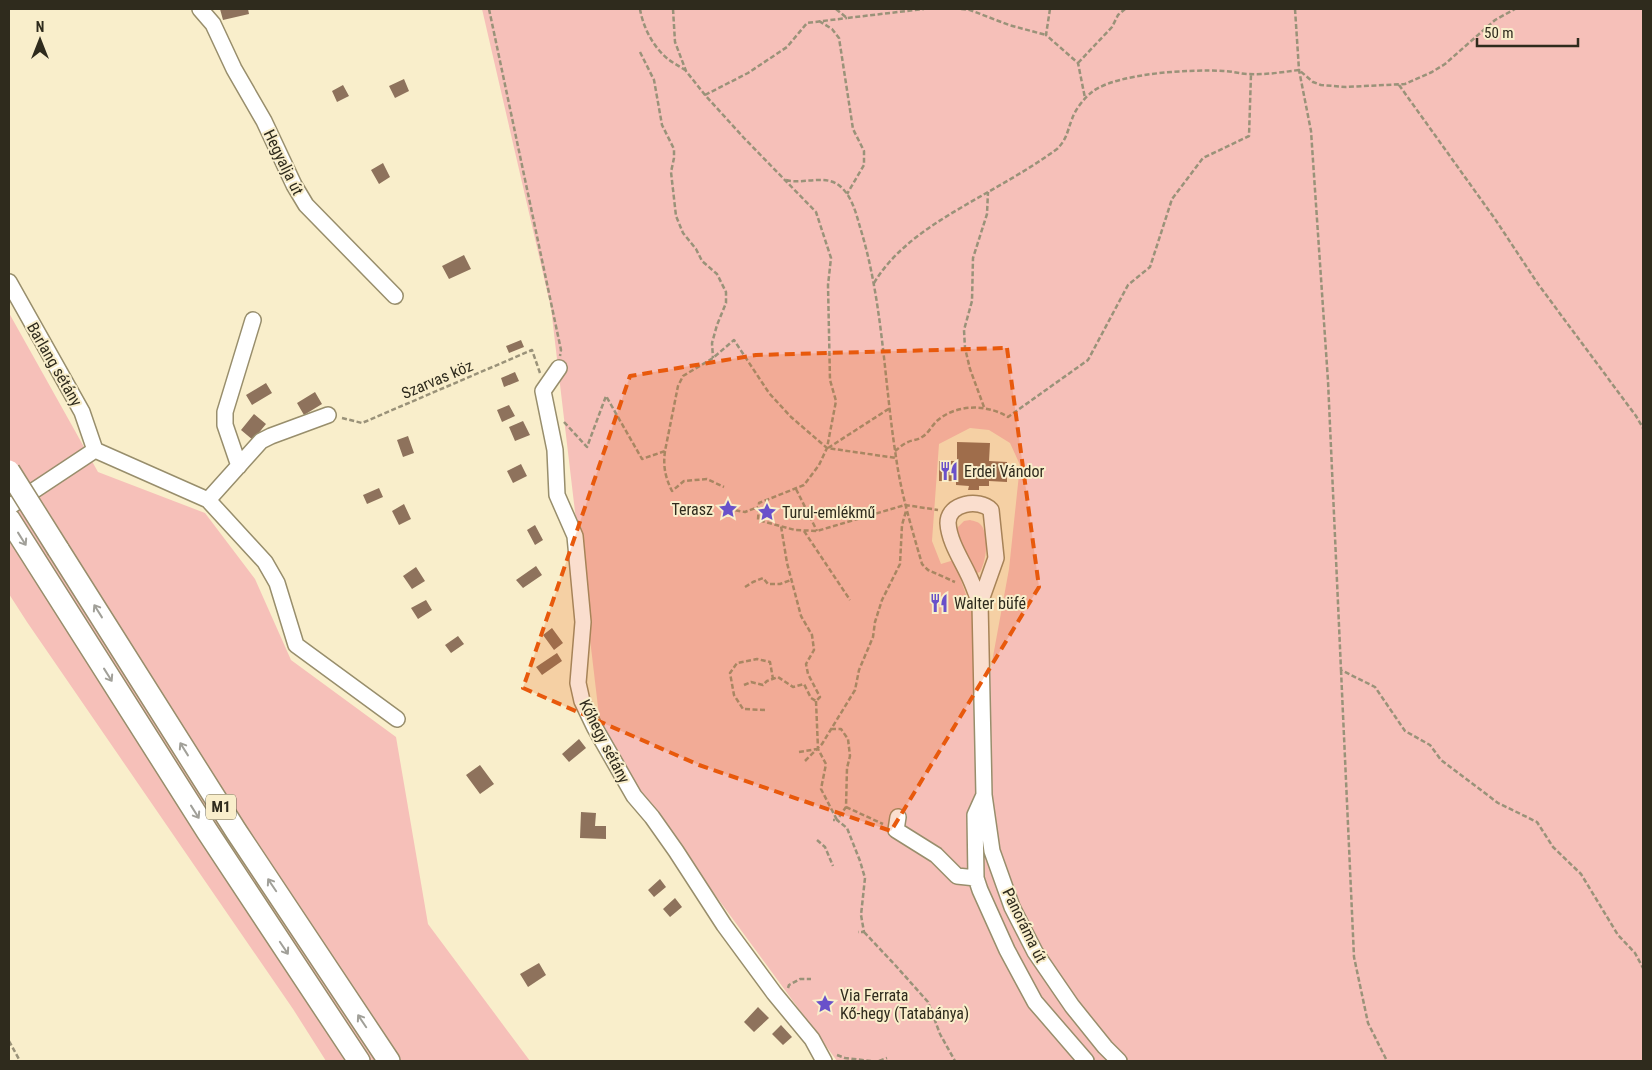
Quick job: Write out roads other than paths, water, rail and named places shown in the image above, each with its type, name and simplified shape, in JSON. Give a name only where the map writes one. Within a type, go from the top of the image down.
[{"type":"highway","name":"M1","points":[[9,471],[236,831],[389,1061]]},
{"type":"highway","name":"M1","points":[[9,519],[207,831],[359,1061]]},
{"type":"street","name":"Hegyalja út","points":[[200,9],[213,24],[234,69],[264,121],[294,185],[306,205],[395,296]]},
{"type":"street","name":"Barlang sétány","points":[[9,282],[82,412],[95,450]]},
{"type":"street","points":[[239,466],[225,425],[225,412],[253,320]]},
{"type":"street","name":"Kőhegy sétány","points":[[559,368],[543,391],[555,450],[557,495],[575,536],[583,622],[578,683],[582,701],[594,728],[634,796],[652,817],[696,880],[724,925],[782,1003],[812,1039],[821,1055]]},
{"type":"street","points":[[208,500],[265,438],[328,415]]},
{"type":"street","points":[[9,507],[95,450],[208,500],[265,562],[277,583],[296,645],[397,719]]},
{"type":"street","points":[[971,504],[985,506],[991,510],[996,558],[980,604],[951,536],[948,523],[952,512],[957,507],[971,504]]},
{"type":"street","name":"Panoráma út","points":[[980,604],[984,796],[992,852],[1012,906],[1035,952],[1072,1006],[1105,1047],[1119,1061]]},
{"type":"street","name":"Panoráma út","points":[[984,796],[975,815],[976,878],[1007,950],[1035,1002],[1086,1061]]},
{"type":"street","points":[[897,824],[936,855],[957,876],[976,878]]},
{"type":"place","name":"Erdei Vándor","points":[[949,471]]},
{"type":"place","name":"Terasz","points":[[728,509]]},
{"type":"place","name":"Turul-emlékmű","points":[[767,512]]},
{"type":"place","name":"Walter büfé","points":[[939,603]]},
{"type":"place","name":"Via Ferrata Kő-hegy (Tatabánya)","points":[[825,1004]]}]
